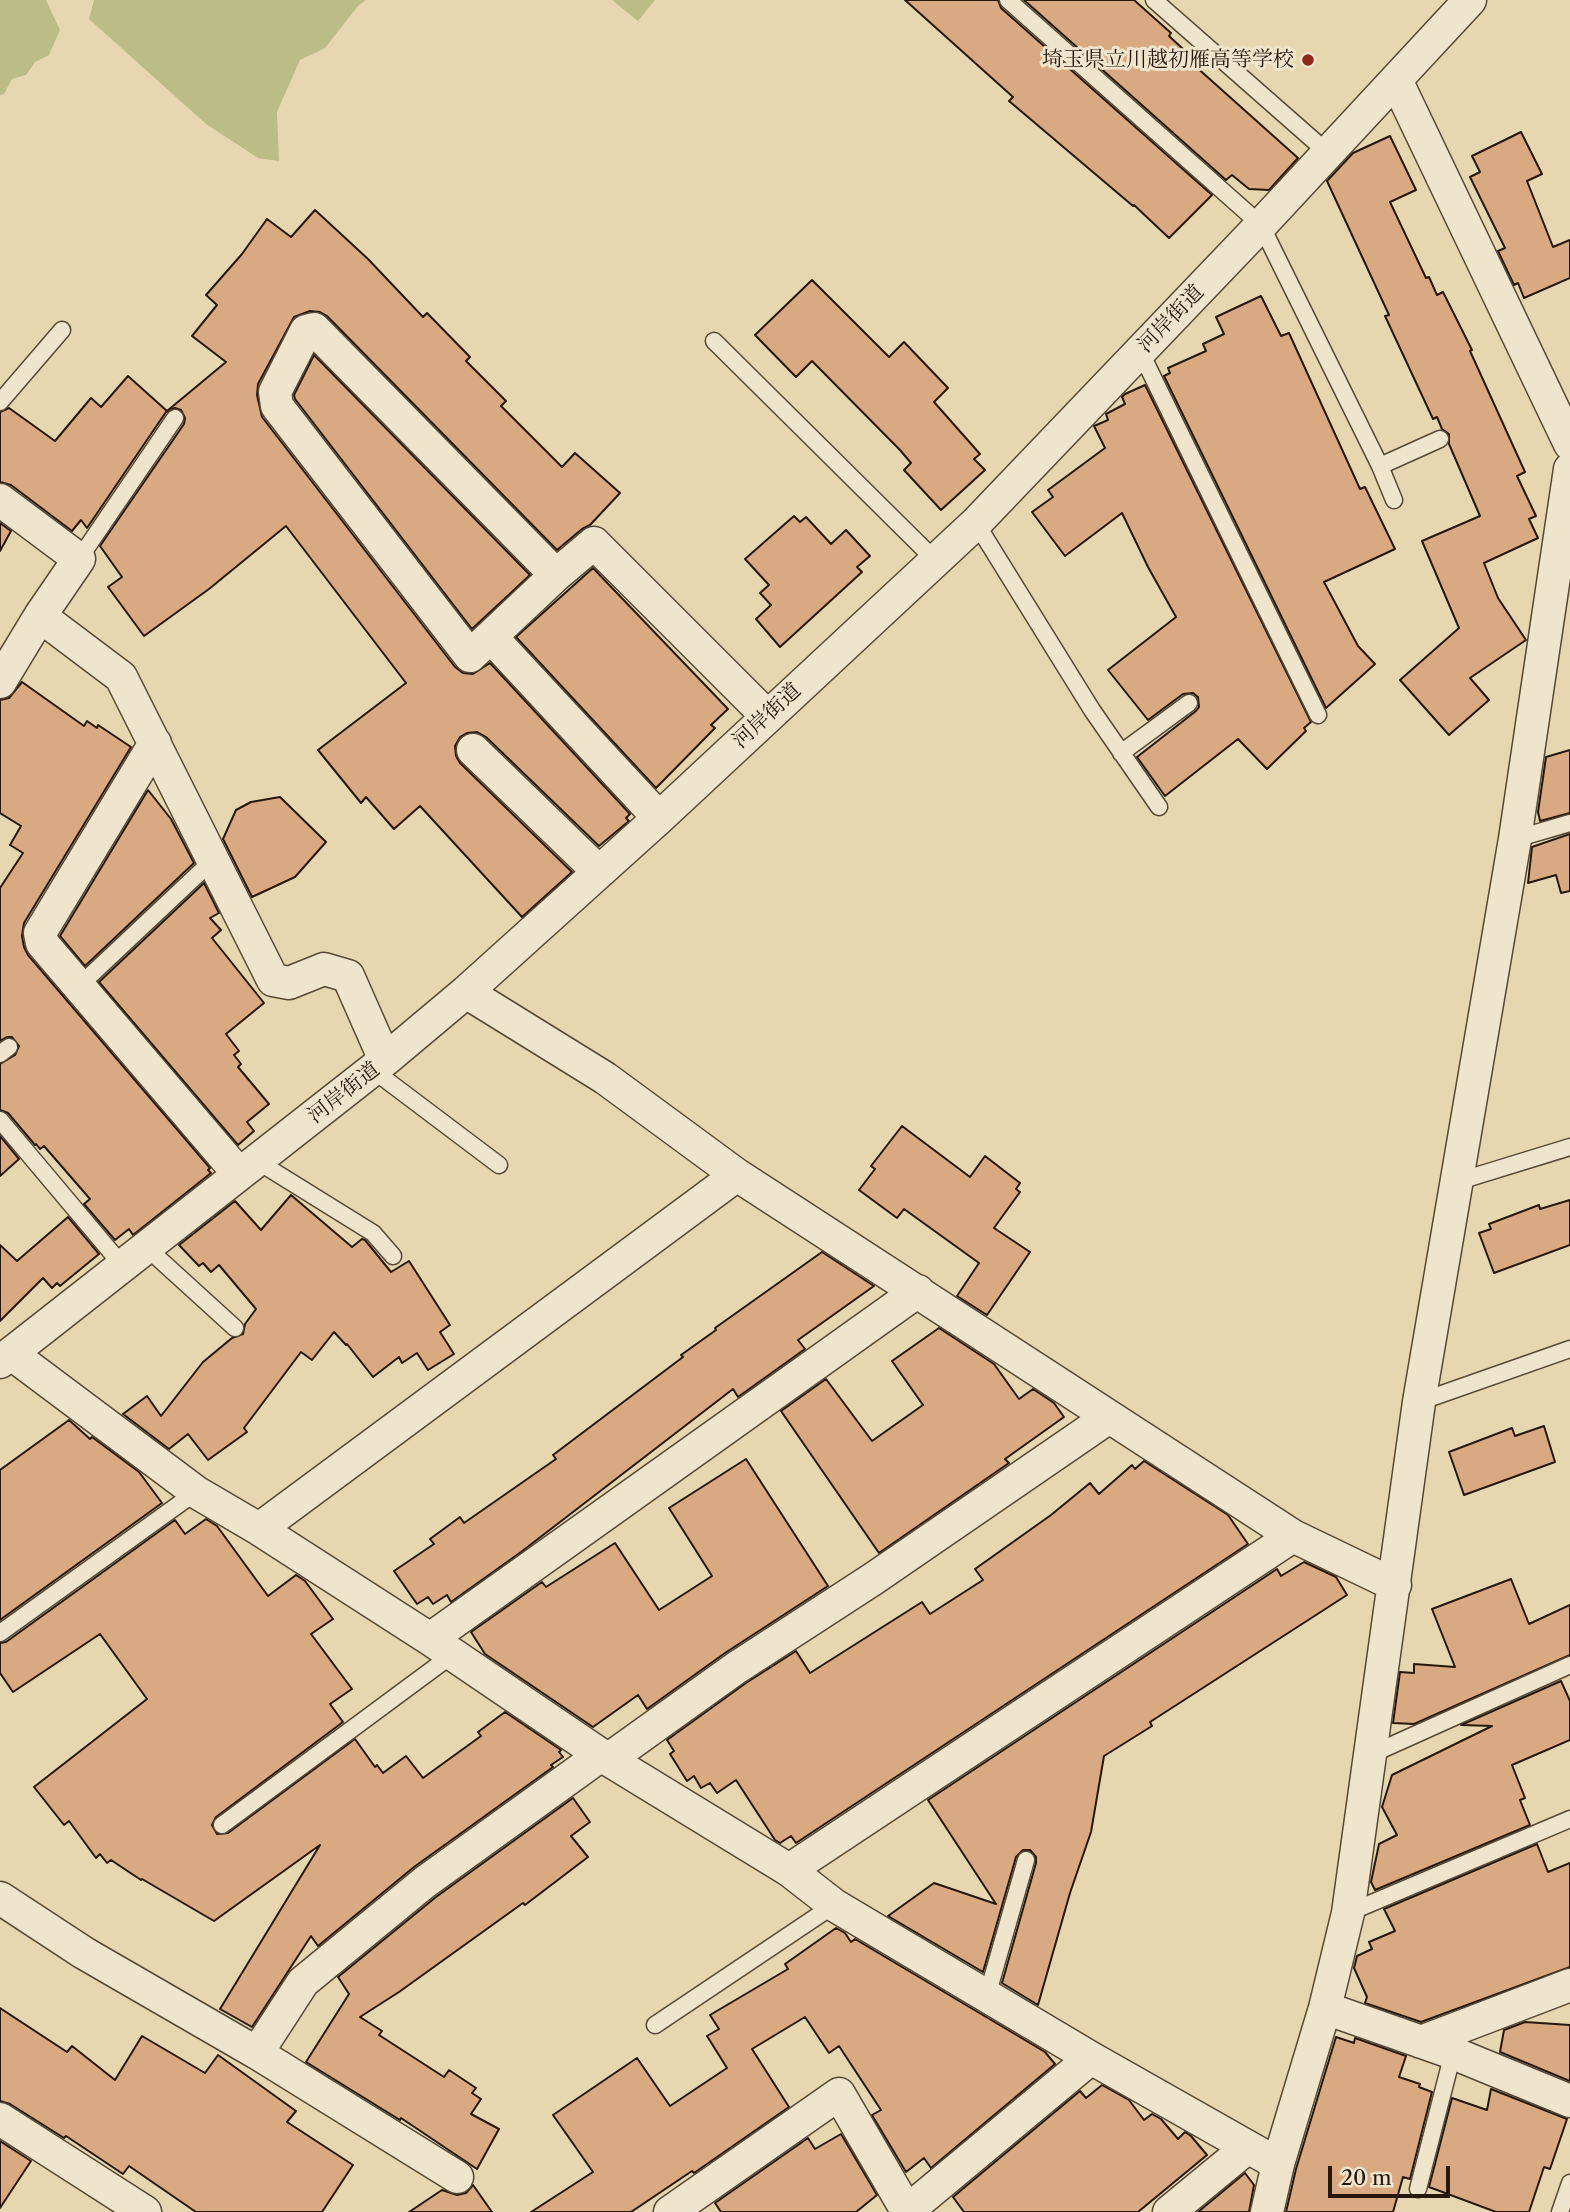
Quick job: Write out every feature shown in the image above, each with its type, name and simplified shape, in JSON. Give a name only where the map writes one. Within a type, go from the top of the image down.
[{"type":"street","name":"河岸街道","points":[[6,1358],[379,1065],[466,992],[659,818],[976,523],[1261,225],[1470,0]]},
{"type":"street","points":[[1396,80],[1570,444]]},
{"type":"street","points":[[556,575],[314,329],[306,331],[275,392],[277,405],[470,656],[594,543],[767,716]]},
{"type":"street","points":[[1267,2212],[1278,2164],[1325,2008],[1348,1913],[1419,1402],[1515,839],[1570,468]]},
{"type":"street","points":[[0,500],[79,559],[0,682]]},
{"type":"street","points":[[40,616],[121,677],[273,980],[289,983],[324,969],[348,976],[379,1065]]},
{"type":"street","points":[[491,637],[659,818]]},
{"type":"street","points":[[155,743],[40,933],[42,943],[78,987],[248,1167]]},
{"type":"street","points":[[473,750],[599,872]]},
{"type":"street","points":[[466,992],[605,1078],[737,1175],[1293,1535],[1395,1585]]},
{"type":"street","points":[[259,1529],[737,1175]]},
{"type":"street","points":[[441,1647],[918,1291]]},
{"type":"street","points":[[6,1358],[196,1492],[259,1529],[605,1757],[789,1870],[834,1905],[1091,2058],[1278,2164]]},
{"type":"street","points":[[257,2053],[303,1982],[425,1882],[605,1757],[873,1579],[1109,1417]]},
{"type":"street","points":[[789,1870],[1293,1535]]},
{"type":"street","points":[[0,1898],[84,1953],[257,2053],[457,2177]]},
{"type":"street","points":[[1421,2042],[1570,1985]]},
{"type":"street","points":[[1325,2008],[1453,2053],[1570,2101]]},
{"type":"street","points":[[670,2212],[839,2094],[907,2212],[1091,2058]]},
{"type":"street","points":[[0,2119],[145,2212]]},
{"type":"street","points":[[1169,2212],[1248,2147]]},
{"type":"lane","points":[[1008,0],[1261,225],[1380,466],[1394,500]]},
{"type":"lane","points":[[1154,0],[1328,153]]},
{"type":"lane","points":[[0,402],[62,330]]},
{"type":"lane","points":[[714,341],[936,561]]},
{"type":"lane","points":[[1140,351],[1318,715]]},
{"type":"lane","points":[[79,559],[175,418]]},
{"type":"lane","points":[[1380,466],[1440,439]]},
{"type":"lane","points":[[976,523],[1092,710],[1159,807]]},
{"type":"lane","points":[[1121,753],[1189,703]]},
{"type":"lane","points":[[1515,839],[1570,823]]},
{"type":"lane","points":[[78,987],[213,860]]},
{"type":"lane","points":[[379,1065],[499,1165]]},
{"type":"lane","points":[[0,1120],[134,1256],[235,1328]]},
{"type":"lane","points":[[1456,1182],[1570,1146]]},
{"type":"lane","points":[[248,1167],[373,1233],[393,1256]]},
{"type":"lane","points":[[1419,1402],[1570,1349]]},
{"type":"lane","points":[[0,1633],[196,1492]]},
{"type":"lane","points":[[222,1825],[441,1647]]},
{"type":"lane","points":[[1371,1754],[1570,1665]]},
{"type":"lane","points":[[1348,1913],[1570,1819]]},
{"type":"lane","points":[[986,1996],[1026,1860]]},
{"type":"lane","points":[[656,2025],[834,1905]]},
{"type":"lane","points":[[1418,2189],[1453,2053]]},
{"type":"lane","points":[[1560,2212],[1570,2183]]},
{"type":"green space","points":[[0,0],[46,0],[60,30],[49,55],[35,62],[26,75],[12,79],[4,94],[0,95]]},
{"type":"green space","points":[[94,0],[366,0],[358,6],[325,48],[300,60],[277,112],[279,161],[258,158],[206,124],[89,19]]},
{"type":"green space","points":[[612,0],[655,0],[638,21]]},
{"type":"building","points":[[905,0],[998,0],[1001,8],[1212,195],[1169,238],[1134,205],[1009,101],[1013,97]]},
{"type":"building","points":[[1024,0],[1134,0],[1171,33],[1169,36],[1197,62],[1194,65],[1298,158],[1269,190],[1249,189],[1232,175],[1226,180]]},
{"type":"building","points":[[1521,132],[1542,174],[1527,181],[1553,247],[1570,240],[1570,278],[1524,298],[1518,283],[1514,285],[1498,251],[1505,248],[1470,177],[1480,172],[1472,156]]},
{"type":"building","points":[[1390,136],[1416,190],[1390,202],[1426,278],[1429,277],[1437,295],[1443,292],[1472,350],[1470,351],[1525,472],[1517,476],[1536,516],[1529,519],[1538,538],[1484,563],[1498,598],[1526,640],[1470,678],[1489,700],[1449,735],[1400,680],[1459,628],[1422,541],[1480,516],[1449,444],[1449,434],[1442,429],[1437,417],[1433,419],[1385,316],[1389,315],[1327,181],[1353,153]]},
{"type":"building","points":[[315,210],[368,259],[423,317],[427,313],[470,357],[466,361],[506,401],[501,406],[562,467],[575,453],[620,493],[590,525],[557,550],[327,316],[320,312],[310,311],[294,317],[258,384],[257,395],[262,417],[455,667],[463,673],[473,674],[490,663],[630,814],[626,818],[629,821],[599,846],[486,737],[477,732],[460,737],[455,746],[460,763],[572,872],[522,917],[420,806],[394,829],[366,797],[361,803],[318,750],[406,683],[286,526],[209,589],[144,636],[108,587],[122,577],[100,546],[184,424],[185,418],[181,410],[175,408],[166,412],[87,528],[81,520],[72,531],[11,485],[0,482],[0,412],[9,408],[55,441],[91,398],[101,407],[128,376],[167,411],[226,362],[192,336],[217,305],[206,295],[242,254],[267,219],[291,237]]},
{"type":"building","points":[[812,280],[889,357],[904,342],[948,388],[934,402],[980,454],[974,459],[985,470],[941,510],[904,470],[911,463],[900,450],[812,361],[796,377],[755,335]]},
{"type":"building","points":[[1261,296],[1281,336],[1289,333],[1360,489],[1365,487],[1395,549],[1324,582],[1358,646],[1375,664],[1326,708],[1164,376],[1170,373],[1168,368],[1206,351],[1203,344],[1224,334],[1216,317]]},
{"type":"building","points":[[314,355],[530,575],[472,629],[295,399],[294,395]]},
{"type":"building","points":[[1145,385],[1311,722],[1304,728],[1306,731],[1267,769],[1238,739],[1165,796],[1137,757],[1196,711],[1199,707],[1198,697],[1193,693],[1183,694],[1148,720],[1108,670],[1176,617],[1122,513],[1065,556],[1032,512],[1053,497],[1048,490],[1105,448],[1094,426],[1108,420],[1106,414],[1125,404],[1122,397],[1125,394]]},
{"type":"building","points":[[794,516],[800,522],[806,517],[831,544],[846,530],[870,556],[857,567],[862,572],[780,647],[756,619],[771,605],[760,593],[769,585],[745,559]]},
{"type":"building","points":[[0,523],[11,531],[0,551]]},
{"type":"building","points":[[593,568],[728,709],[711,725],[715,728],[656,788],[516,637]]},
{"type":"building","points":[[22,682],[84,726],[87,721],[97,728],[98,725],[131,747],[24,923],[24,947],[210,1168],[208,1170],[211,1173],[133,1235],[129,1229],[115,1240],[84,1204],[90,1199],[44,1146],[40,1149],[35,1145],[8,1113],[0,1110],[0,1064],[15,1055],[19,1046],[12,1037],[0,1041],[0,888],[23,853],[10,845],[21,826],[0,813],[0,700],[9,698]]},
{"type":"building","points":[[1570,750],[1570,813],[1540,821],[1538,812],[1546,757]]},
{"type":"building","points":[[148,790],[171,819],[194,863],[85,966],[60,936]]},
{"type":"building","points":[[280,797],[326,842],[295,877],[252,897],[223,839],[236,810],[251,802]]},
{"type":"building","points":[[1570,834],[1570,891],[1561,893],[1556,875],[1528,883],[1532,847]]},
{"type":"building","points":[[204,883],[219,913],[210,918],[221,930],[212,938],[264,1003],[226,1034],[239,1051],[234,1055],[241,1064],[238,1067],[269,1104],[247,1122],[254,1131],[238,1145],[99,982]]},
{"type":"building","points":[[902,1126],[970,1177],[985,1156],[1020,1183],[1016,1189],[1020,1192],[994,1228],[1030,1252],[987,1315],[957,1296],[979,1263],[904,1209],[897,1218],[859,1190],[875,1169],[871,1166]]},
{"type":"building","points":[[0,1136],[19,1159],[0,1176]]},
{"type":"building","points":[[291,1195],[352,1247],[362,1239],[365,1240],[391,1272],[409,1261],[450,1325],[440,1332],[454,1354],[428,1370],[417,1353],[402,1363],[399,1357],[373,1377],[334,1332],[312,1360],[301,1352],[244,1428],[247,1432],[208,1460],[188,1434],[169,1449],[123,1414],[147,1396],[161,1416],[203,1362],[232,1338],[243,1334],[245,1324],[256,1309],[219,1265],[211,1272],[203,1263],[199,1266],[179,1245],[235,1201],[261,1230]]},
{"type":"building","points":[[1570,1200],[1570,1245],[1494,1273],[1479,1233],[1491,1229],[1489,1224],[1539,1205],[1540,1209]]},
{"type":"building","points":[[68,1217],[99,1254],[60,1286],[57,1283],[52,1288],[43,1278],[0,1321],[0,1245],[17,1261]]},
{"type":"building","points":[[822,1252],[874,1286],[798,1340],[805,1349],[738,1397],[733,1389],[521,1552],[451,1602],[447,1595],[433,1604],[428,1597],[417,1604],[394,1571],[434,1544],[430,1539],[460,1517],[464,1523],[556,1459],[553,1455],[683,1357],[681,1355],[716,1330],[715,1328]]},
{"type":"building","points":[[939,1328],[994,1364],[1019,1399],[1033,1389],[1054,1403],[1064,1417],[1005,1459],[1009,1463],[879,1553],[781,1411],[826,1379],[872,1441],[923,1405],[892,1361]]},
{"type":"building","points":[[69,1420],[90,1439],[92,1437],[139,1472],[162,1503],[0,1620],[0,1470]]},
{"type":"building","points":[[1544,1426],[1555,1462],[1464,1495],[1449,1452],[1512,1428],[1515,1436]]},
{"type":"building","points":[[746,1459],[828,1586],[725,1653],[647,1709],[638,1695],[593,1727],[485,1654],[471,1632],[542,1582],[546,1587],[615,1543],[659,1610],[712,1576],[669,1508]]},
{"type":"building","points":[[1144,1461],[1228,1515],[1248,1544],[796,1843],[791,1836],[780,1843],[775,1840],[736,1780],[717,1793],[710,1783],[701,1788],[694,1776],[687,1781],[670,1754],[674,1751],[667,1740],[746,1683],[796,1651],[810,1673],[922,1602],[930,1614],[983,1580],[975,1569],[1051,1515],[1090,1483],[1099,1494],[1132,1465],[1135,1469]]},
{"type":"building","points":[[206,1519],[217,1526],[268,1596],[296,1575],[305,1581],[333,1619],[311,1634],[352,1689],[330,1704],[343,1722],[216,1817],[212,1825],[217,1834],[228,1833],[355,1739],[375,1767],[377,1765],[383,1773],[406,1756],[423,1778],[481,1736],[478,1732],[505,1712],[561,1750],[559,1752],[563,1757],[551,1765],[553,1767],[414,1867],[318,1946],[311,1936],[252,2027],[220,2009],[320,1845],[214,1921],[111,1860],[107,1863],[100,1854],[96,1858],[69,1821],[64,1825],[34,1787],[147,1699],[100,1634],[13,1692],[0,1673],[0,1643],[6,1642],[175,1520],[185,1534]]},
{"type":"building","points":[[1304,1562],[1336,1577],[1347,1595],[1150,1722],[1152,1726],[1104,1756],[1091,1832],[1070,1893],[1038,2005],[1002,1983],[1036,1863],[1036,1857],[1030,1850],[1023,1850],[1016,1857],[983,1972],[888,1916],[934,1883],[996,1904],[928,1800],[1277,1569],[1281,1576]]},
{"type":"building","points":[[1511,1579],[1529,1624],[1570,1605],[1570,1655],[1414,1724],[1393,1723],[1400,1672],[1414,1673],[1414,1664],[1455,1667],[1432,1609]]},
{"type":"building","points":[[1561,1681],[1570,1701],[1570,1740],[1512,1765],[1525,1798],[1520,1800],[1530,1825],[1375,1890],[1371,1882],[1379,1844],[1397,1835],[1382,1807],[1392,1775],[1492,1726],[1461,1725]]},
{"type":"building","points":[[573,1798],[590,1822],[571,1836],[588,1857],[525,1905],[523,1903],[360,2017],[382,2031],[379,2035],[444,2077],[449,2070],[476,2088],[472,2093],[481,2099],[471,2114],[499,2129],[477,2169],[401,2118],[400,2120],[306,2062],[349,1994],[338,1977],[436,1897]]},
{"type":"building","points":[[1537,1844],[1548,1872],[1570,1863],[1570,1967],[1421,2022],[1365,2003],[1367,1997],[1354,1968],[1357,1956],[1372,1949],[1369,1942],[1395,1931],[1384,1909]]},
{"type":"building","points":[[836,1928],[845,1933],[851,1942],[855,1939],[1045,2052],[1055,2064],[931,2168],[924,2158],[906,2172],[872,2115],[881,2110],[839,2046],[829,2053],[805,2017],[752,2049],[789,2107],[694,2173],[692,2171],[631,2212],[531,2212],[593,2172],[553,2115],[637,2058],[670,2106],[727,2068],[707,2036],[719,2029],[710,2015],[788,1969],[785,1964]]},
{"type":"building","points":[[0,2008],[67,2052],[72,2046],[115,2080],[142,2036],[205,2073],[218,2055],[296,2111],[287,2122],[353,2165],[322,2212],[196,2212],[129,2166],[123,2174],[66,2136],[64,2138],[10,2104],[0,2101]]},
{"type":"building","points":[[1525,2022],[1570,2025],[1570,2081],[1500,2052],[1504,2030]]},
{"type":"building","points":[[1336,2037],[1354,2043],[1355,2038],[1406,2056],[1399,2077],[1420,2084],[1419,2087],[1432,2092],[1410,2179],[1403,2177],[1393,2212],[1286,2212],[1296,2169]]},
{"type":"building","points":[[1102,2085],[1129,2100],[1144,2120],[1152,2114],[1161,2119],[1178,2139],[1185,2132],[1191,2136],[1207,2155],[1138,2212],[964,2212],[953,2197],[1080,2091],[1086,2098]]},
{"type":"building","points":[[1491,2089],[1567,2119],[1550,2169],[1544,2167],[1529,2212],[1496,2212],[1429,2187],[1452,2098],[1487,2110]]},
{"type":"building","points":[[841,2134],[877,2195],[856,2212],[721,2212],[715,2203],[808,2138],[815,2149]]},
{"type":"building","points":[[0,2141],[31,2161],[0,2208]]},
{"type":"building","points":[[1245,2173],[1254,2185],[1249,2212],[1198,2212]]},
{"type":"building","points":[[473,2185],[492,2212],[409,2212],[442,2190],[457,2195],[466,2193]]},
{"type":"place","name":"埼玉県立川越初雁高等学校","points":[[1308,60]]}]
